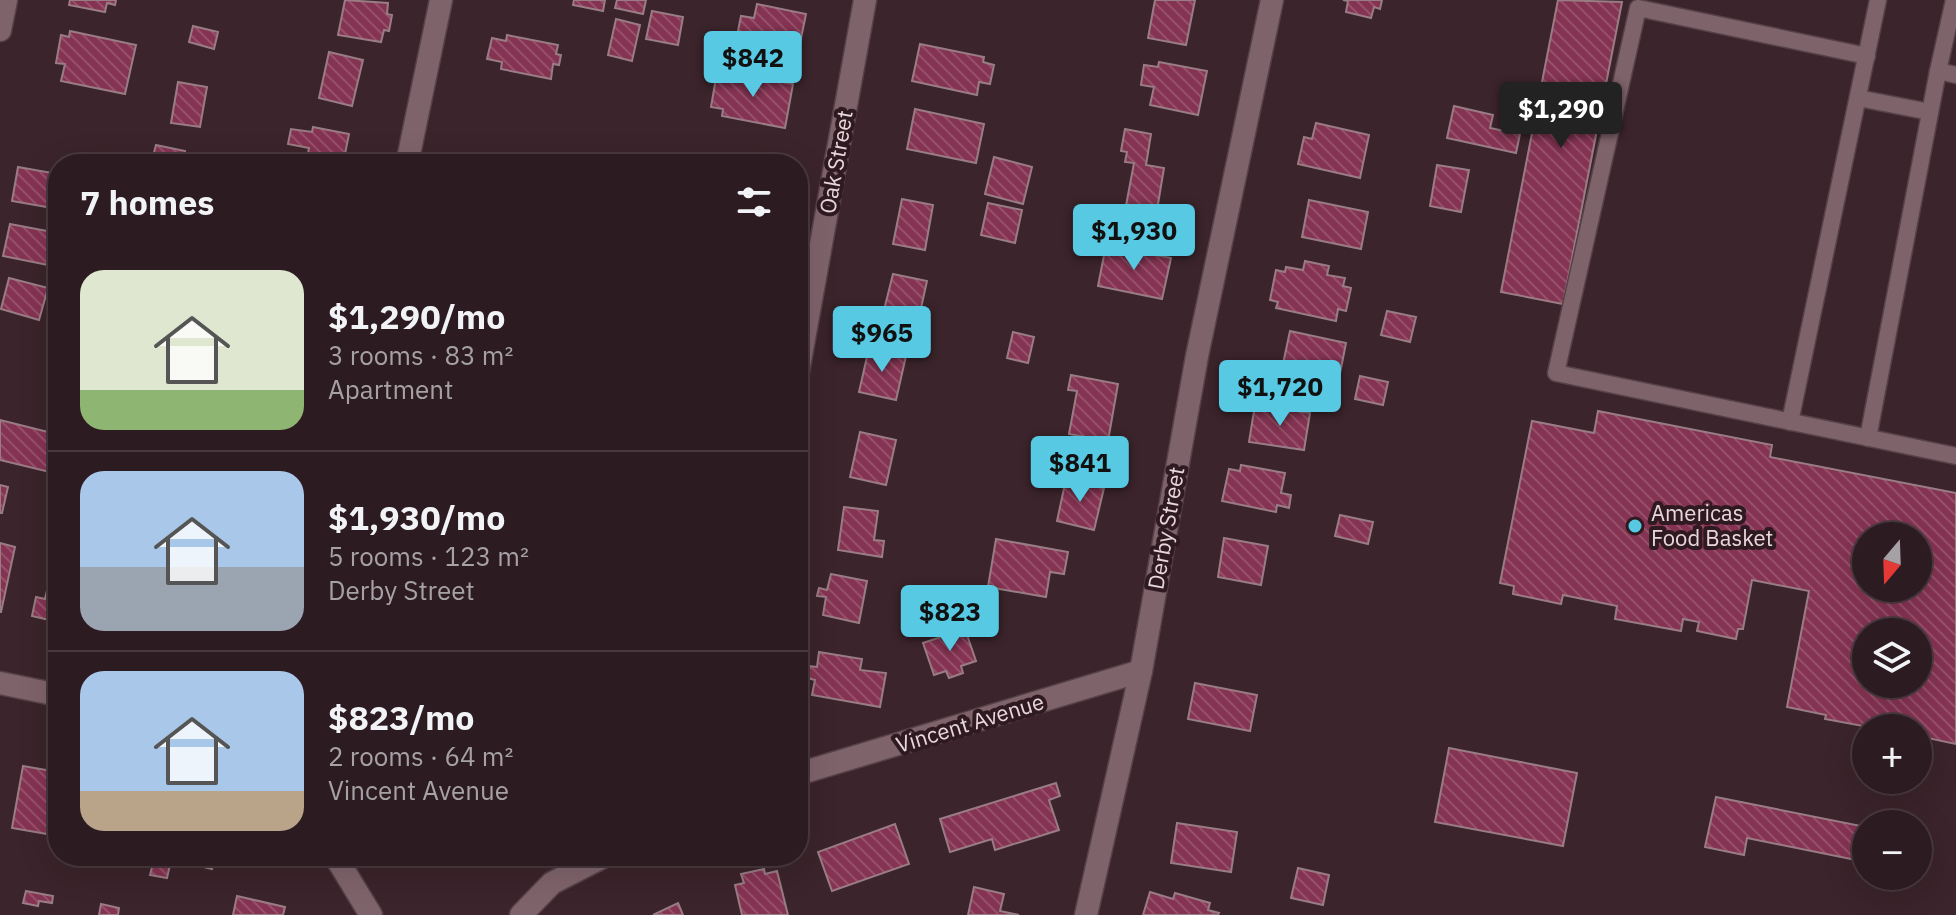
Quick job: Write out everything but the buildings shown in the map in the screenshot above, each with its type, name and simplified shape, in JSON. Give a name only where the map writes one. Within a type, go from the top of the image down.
[{"type":"street","points":[[0,30],[6,0]]},
{"type":"street","points":[[409,154],[441,0]]},
{"type":"street","name":"Oak Street","points":[[808,316],[865,0]]},
{"type":"street","name":"Derby Street","points":[[1086,915],[1141,671],[1197,356],[1272,0]]},
{"type":"street","name":"Vincent Avenue","points":[[808,771],[1141,671]]},
{"type":"street","points":[[0,683],[48,693]]},
{"type":"street","points":[[341,866],[371,915]]},
{"type":"street","points":[[521,915],[552,883],[585,866]]},
{"type":"lane","points":[[1790,422],[1878,0]]},
{"type":"lane","points":[[1868,438],[1954,0]]},
{"type":"lane","points":[[1867,56],[1638,8],[1556,373],[1956,456]]},
{"type":"lane","points":[[1938,71],[1956,75]]},
{"type":"lane","points":[[1858,98],[1930,112]]},
{"type":"place","name":"Americas Food Basket","points":[[1635,526]]}]
